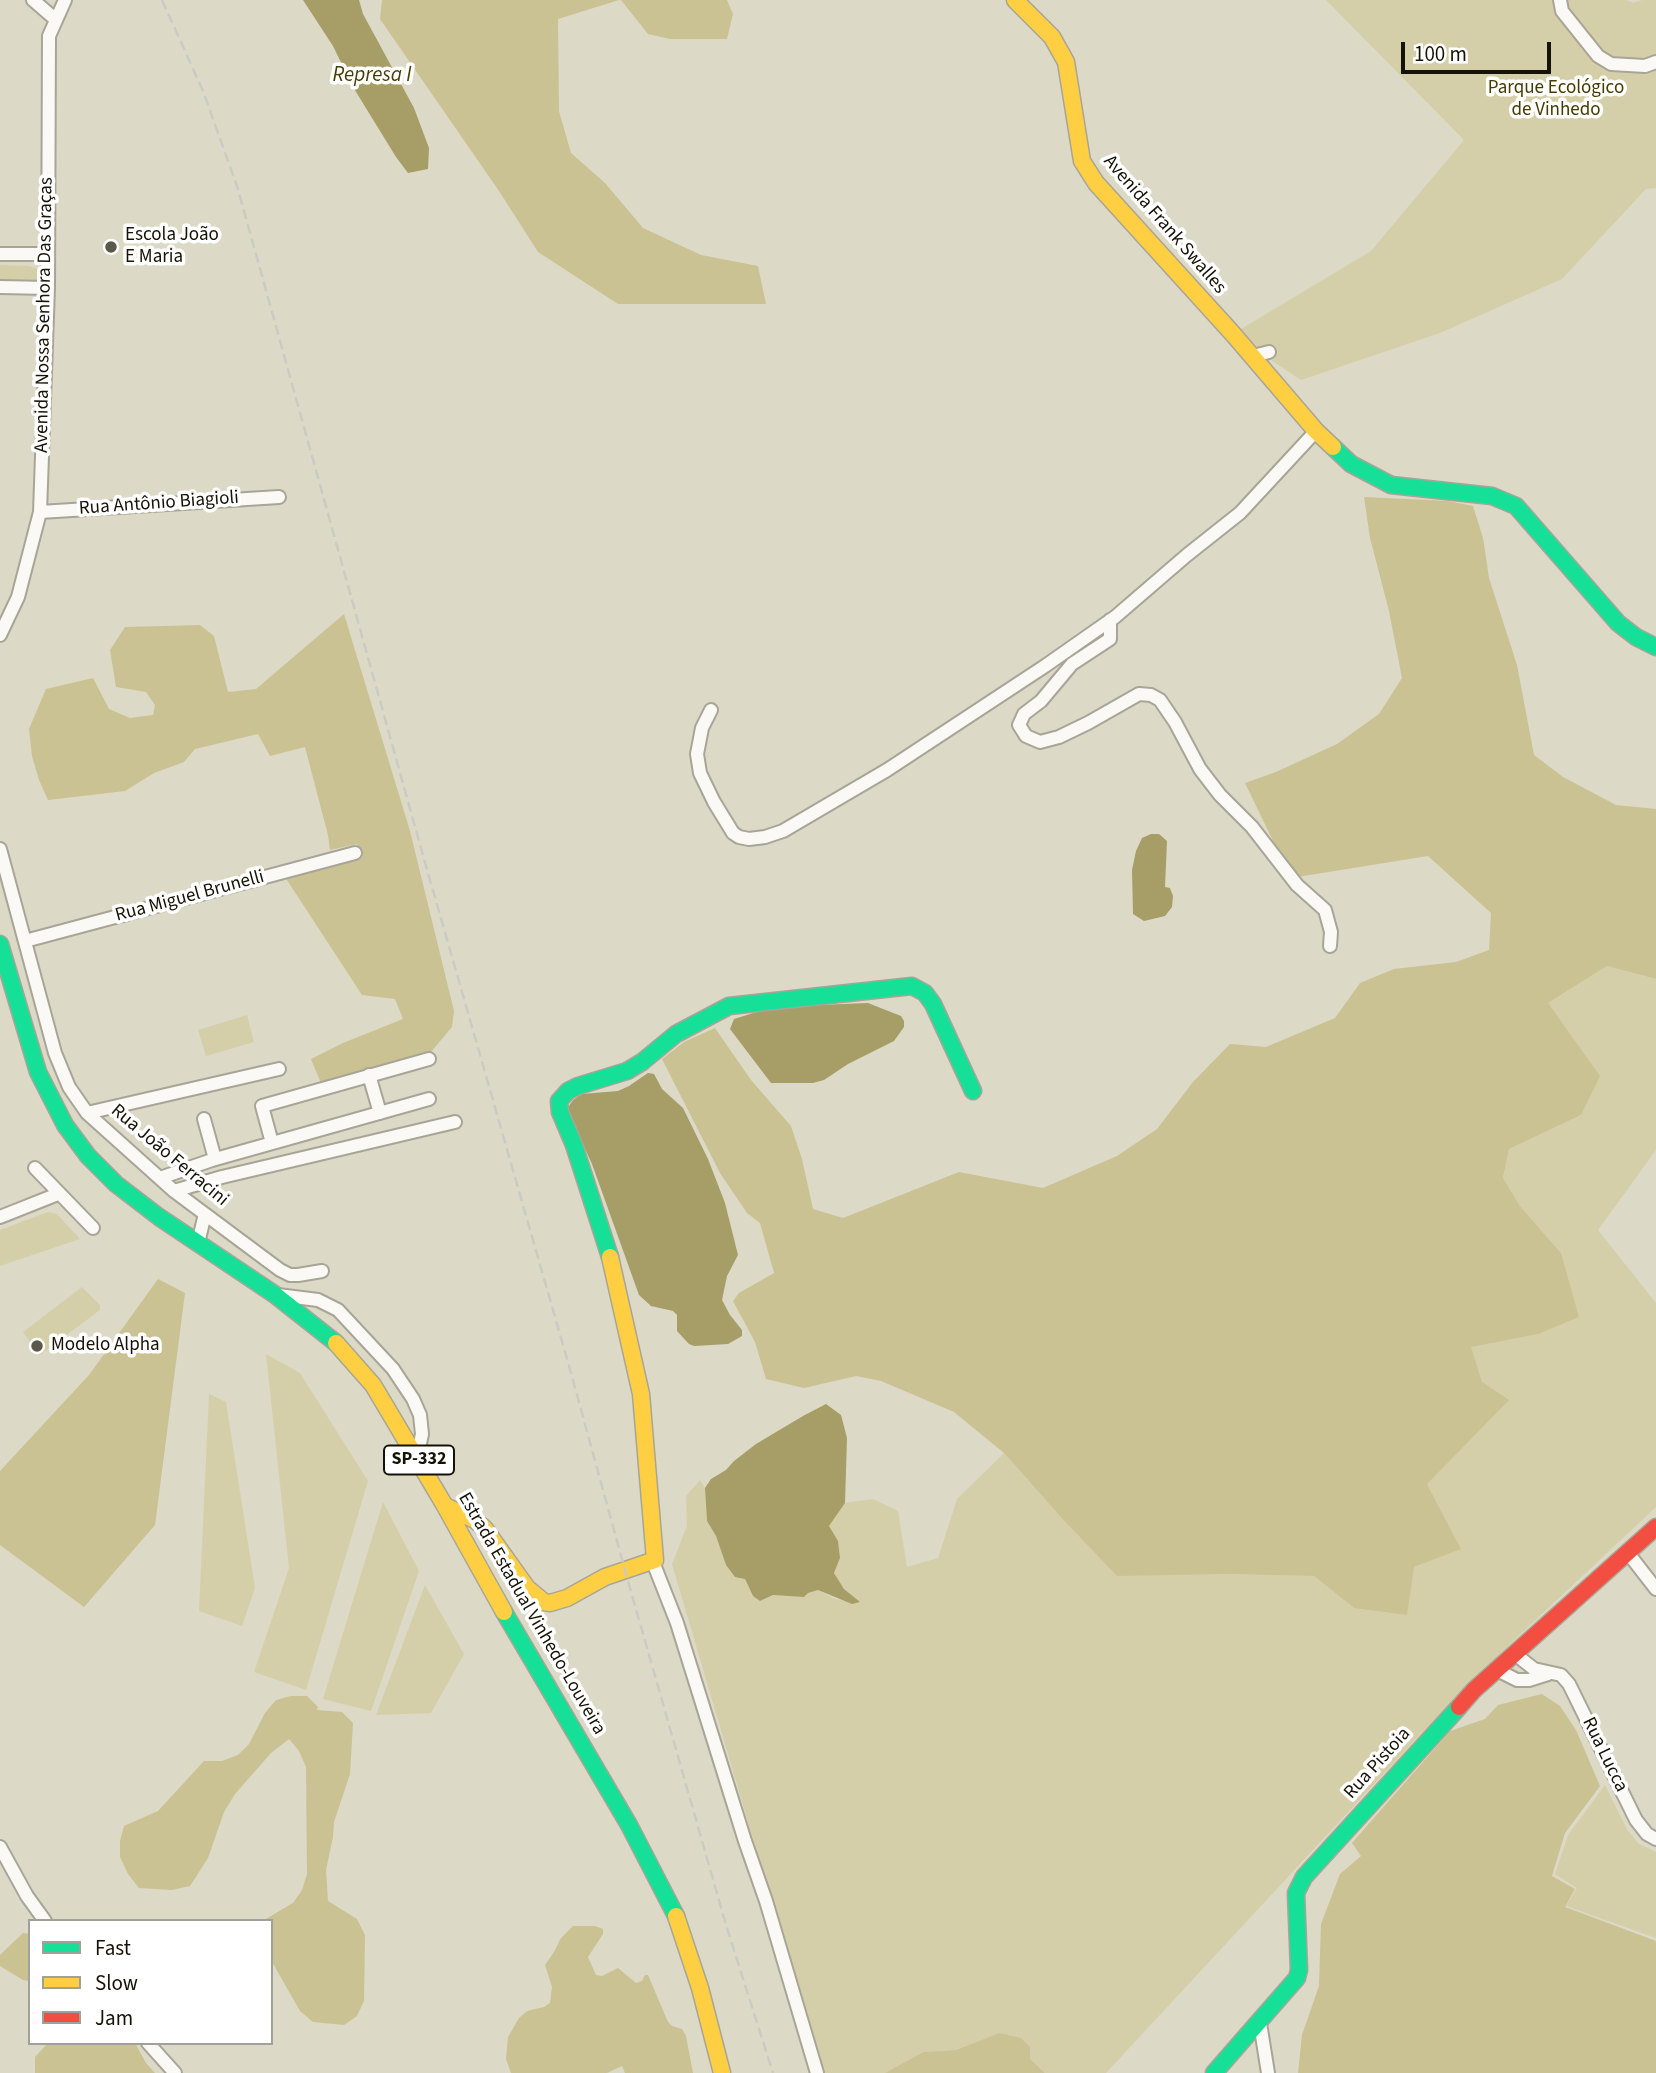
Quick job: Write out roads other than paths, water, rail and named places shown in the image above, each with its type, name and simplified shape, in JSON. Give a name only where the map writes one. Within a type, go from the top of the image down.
[{"type":"street","points":[[33,0],[55,19]]},
{"type":"street","name":"Avenida Nossa Senhora Das Graças","points":[[0,635],[18,597],[40,512],[48,288],[49,36],[65,0]]},
{"type":"street","name":"Avenida Frank Swalles","points":[[1015,0],[1052,37],[1062,54],[1082,161],[1096,184],[1261,354],[1316,431],[1351,464],[1391,485],[1492,496],[1516,506],[1532,521],[1618,623],[1636,637],[1656,647]]},
{"type":"street","points":[[1560,0],[1562,11],[1598,55],[1611,64],[1645,66],[1656,62]]},
{"type":"street","points":[[0,254],[47,254]]},
{"type":"street","points":[[0,287],[48,288]]},
{"type":"street","points":[[711,710],[698,741],[697,754],[700,773],[714,802],[733,833],[739,837],[765,837],[783,831],[887,770],[1110,620],[1240,513],[1316,431]]},
{"type":"street","name":"Rua Antônio Biagioli","points":[[40,512],[279,497]]},
{"type":"street","points":[[1110,620],[1110,639],[1072,664],[1041,701],[1024,714],[1019,725],[1026,736],[1040,741],[1059,737],[1139,694],[1151,695],[1160,700],[1200,769],[1220,795],[1252,827],[1297,885],[1325,911],[1331,932],[1330,946]]},
{"type":"street","name":"Rua João Ferracini","points":[[0,849],[55,1053],[69,1087],[87,1113],[174,1191],[280,1270],[298,1275],[322,1271]]},
{"type":"street","name":"Rua Miguel Brunelli","points":[[25,941],[355,853]]},
{"type":"street","name":"Estrada Estadual Vinhedo-Louveira","points":[[0,944],[38,1072],[65,1125],[88,1156],[116,1184],[274,1294],[325,1333],[363,1371],[417,1458],[518,1638],[629,1825],[676,1916],[700,1988],[722,2073]]},
{"type":"street","points":[[817,2073],[766,1901],[677,1623],[653,1562],[655,1548],[641,1394],[607,1241],[574,1144],[560,1112],[561,1097],[578,1086],[627,1071],[676,1034],[729,1006],[912,986],[925,993],[933,1003],[973,1091]]},
{"type":"street","points":[[272,1143],[262,1106],[429,1059]]},
{"type":"street","points":[[87,1113],[279,1069]]},
{"type":"street","points":[[369,1075],[380,1113]]},
{"type":"street","points":[[160,1178],[215,1159],[429,1099]]},
{"type":"street","points":[[204,1119],[215,1159]]},
{"type":"street","points":[[174,1191],[222,1177],[455,1122]]},
{"type":"street","points":[[35,1168],[93,1228]]},
{"type":"street","points":[[0,1217],[58,1194]]},
{"type":"street","points":[[198,1243],[205,1214]]},
{"type":"street","points":[[274,1294],[327,1303],[338,1310],[393,1369],[420,1415],[422,1434],[417,1458]]},
{"type":"street","points":[[445,1506],[475,1520],[527,1588],[544,1602],[566,1598],[605,1577],[653,1562]]},
{"type":"street","name":"Rua Pistoia","points":[[1214,2073],[1297,1978],[1296,1893],[1304,1877],[1474,1690],[1656,1527]]},
{"type":"street","points":[[1628,1553],[1656,1589]]},
{"type":"street","name":"Rua Lucca","points":[[1515,1654],[1534,1669],[1561,1675],[1572,1688],[1636,1820],[1647,1834],[1656,1839]]},
{"type":"street","points":[[1497,1670],[1517,1680],[1529,1680],[1552,1672]]},
{"type":"street","points":[[0,1847],[43,1919]]},
{"type":"street","points":[[1260,2023],[1268,2073]]},
{"type":"street","points":[[150,2045],[175,2073]]},
{"type":"water","name":"Represa I","points":[[303,0],[359,0],[363,14],[414,108],[429,148],[428,169],[408,173],[396,157],[353,87],[333,46]]},
{"type":"water","points":[[1159,834],[1167,841],[1165,887],[1170,888],[1173,896],[1172,907],[1165,916],[1144,921],[1133,914],[1132,870],[1142,838]]},
{"type":"water","points":[[868,1003],[901,1016],[904,1027],[894,1041],[848,1064],[824,1080],[813,1083],[771,1083],[730,1029],[734,1019],[773,1007]]},
{"type":"water","points":[[648,1073],[654,1074],[662,1089],[683,1108],[708,1159],[725,1203],[738,1255],[727,1276],[722,1300],[742,1330],[742,1336],[728,1344],[689,1344],[677,1331],[677,1315],[673,1311],[651,1306],[639,1295],[592,1164],[567,1109],[573,1100],[582,1094],[618,1091]]},
{"type":"water","points":[[826,1404],[841,1415],[847,1438],[845,1503],[829,1526],[838,1541],[840,1558],[834,1573],[844,1589],[860,1602],[852,1604],[818,1590],[804,1597],[773,1595],[760,1601],[753,1596],[745,1579],[735,1577],[726,1565],[716,1536],[707,1521],[705,1488],[711,1479],[726,1470],[756,1444]]},
{"type":"railway","points":[[162,0],[203,91],[237,186],[626,1574],[726,1925],[773,2073]]},
{"type":"place","name":"Escola João E Maria","points":[[111,247]]},
{"type":"place","name":"Modelo Alpha","points":[[37,1346]]},
{"type":"park label","name":"Parque Ecológico de Vinhedo","points":[[1556,100]]}]
